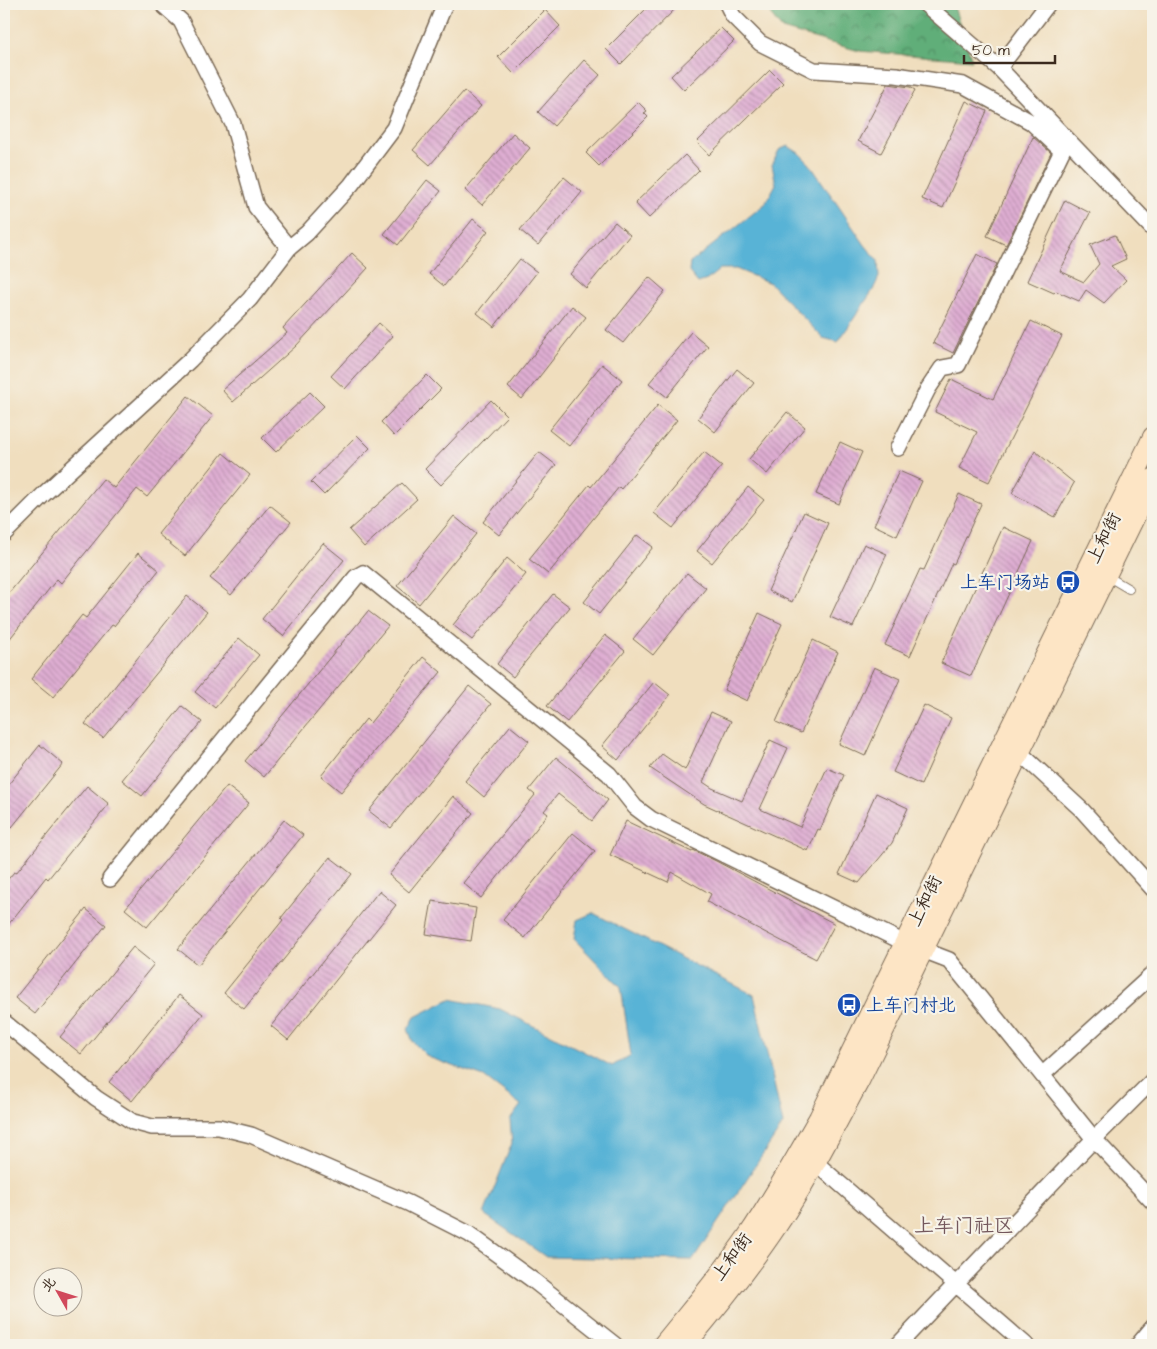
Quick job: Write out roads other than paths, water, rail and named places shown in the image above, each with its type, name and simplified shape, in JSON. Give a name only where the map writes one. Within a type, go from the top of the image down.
[{"type":"street","points":[[162,4],[181,21],[233,124],[256,207],[289,248]]},
{"type":"street","points":[[4,534],[44,494],[190,360],[250,299],[289,248],[308,233],[351,185],[394,128],[445,4]]},
{"type":"street","points":[[727,4],[733,16],[760,43],[814,70],[896,74],[963,85],[1031,122],[1062,151],[958,365],[942,368],[928,389],[898,448]]},
{"type":"street","points":[[925,4],[1000,68],[1153,229]]},
{"type":"street","points":[[1000,68],[1048,4]]},
{"type":"street","name":"上和街","points":[[663,1345],[748,1237],[782,1184],[1019,752],[1098,571],[1153,437]]},
{"type":"street","name":"上和街","points":[[686,1345],[732,1288],[779,1224],[816,1163],[858,1081],[913,946],[1098,571],[1153,479]]},
{"type":"street","points":[[110,878],[356,577],[363,573],[609,774],[635,807],[651,819],[913,946],[949,960],[1094,1139],[1153,1202]]},
{"type":"street","points":[[1019,752],[1082,810],[1153,889]]},
{"type":"street","points":[[1042,1075],[1153,974]]},
{"type":"street","points":[[4,1022],[96,1098],[133,1122],[152,1126],[219,1126],[250,1135],[408,1203],[469,1234],[534,1281],[615,1345]]},
{"type":"street","points":[[898,1345],[1094,1139],[1153,1080]]},
{"type":"street","points":[[816,1163],[1026,1345]]},
{"type":"street","points":[[1138,1345],[1153,1327]]},
{"type":"lane","points":[[1098,571],[1129,589]]},
{"type":"water","points":[[788,146],[809,163],[878,261],[879,277],[873,290],[838,342],[823,338],[770,283],[736,269],[720,269],[707,280],[698,283],[689,272],[690,263],[765,204],[776,184],[772,165],[779,150]]},
{"type":"water","points":[[593,913],[754,995],[783,1124],[693,1260],[546,1257],[484,1214],[512,1143],[510,1120],[521,1105],[484,1077],[428,1057],[413,1042],[408,1029],[415,1017],[450,999],[500,1009],[612,1066],[631,1055],[621,987],[574,939],[577,920]]},
{"type":"place","name":"上车门场站","points":[[1068,582]]},
{"type":"place","name":"上车门村北","points":[[849,1005]]},
{"type":"district","name":"上车门社区","points":[[964,1226]]}]
